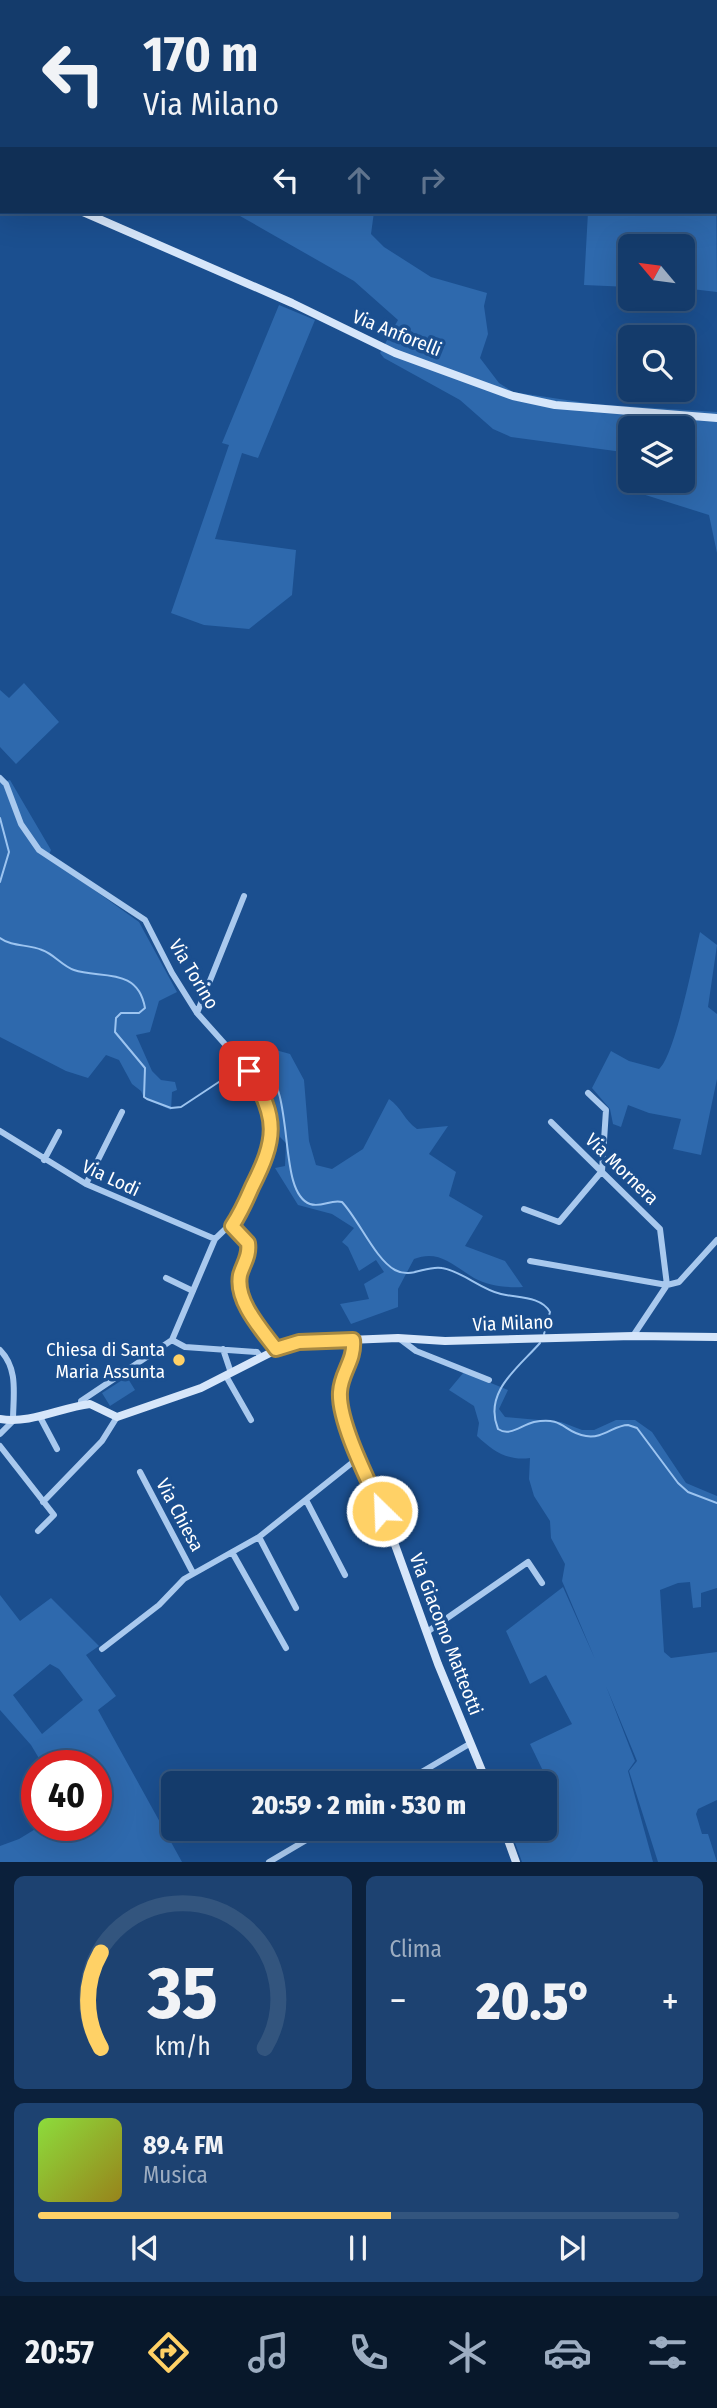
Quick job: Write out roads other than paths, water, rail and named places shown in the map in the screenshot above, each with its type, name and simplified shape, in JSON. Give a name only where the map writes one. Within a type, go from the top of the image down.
[{"type":"street","name":"Via Anforelli","points":[[88,214],[292,303],[396,353],[513,396],[555,405],[717,418]]},
{"type":"street","name":"Via Torino","points":[[0,778],[6,784],[21,824],[39,850],[145,920],[172,973],[197,1013],[249,1071],[269,1108],[271,1135],[267,1160],[232,1226]]},
{"type":"street","points":[[197,1013],[244,896]]},
{"type":"street","points":[[524,1209],[559,1222],[602,1171],[606,1110],[589,1093]]},
{"type":"street","points":[[86,1184],[121,1112]]},
{"type":"street","name":"Via Mornera","points":[[551,1122],[660,1229],[667,1285]]},
{"type":"street","name":"Via Lodi","points":[[0,1131],[86,1184],[215,1239]]},
{"type":"street","points":[[44,1160],[58,1132]]},
{"type":"street","points":[[81,1405],[81,1401],[172,1340],[215,1239],[232,1226],[248,1243],[240,1282],[247,1306],[276,1349]]},
{"type":"street","points":[[530,1261],[667,1285],[680,1282],[717,1240]]},
{"type":"street","points":[[166,1278],[193,1291]]},
{"type":"street","points":[[633,1336],[667,1285]]},
{"type":"street","name":"Via Milano","points":[[117,1417],[201,1388],[276,1349],[309,1341],[398,1338],[445,1341],[633,1336],[717,1337]]},
{"type":"street","points":[[398,1338],[416,1351],[489,1380]]},
{"type":"street","points":[[172,1340],[185,1347],[257,1352],[261,1357]]},
{"type":"street","name":"Via Giacomo Matteotti","points":[[353,1340],[352,1363],[343,1379],[340,1398],[358,1458],[390,1531],[482,1771]]},
{"type":"street","points":[[223,1349],[229,1375],[251,1420]]},
{"type":"street","points":[[0,1350],[12,1363],[12,1421],[0,1434]]},
{"type":"street","points":[[0,1419],[12,1421],[40,1417],[90,1404],[117,1417],[102,1441],[43,1502]]},
{"type":"street","points":[[40,1417],[57,1449]]},
{"type":"street","points":[[0,1446],[54,1514],[38,1531]]},
{"type":"street","points":[[102,1649],[159,1605],[193,1573],[259,1537],[358,1458]]},
{"type":"street","name":"Via Chiesa","points":[[140,1472],[193,1573]]},
{"type":"street","points":[[306,1500],[345,1575]]},
{"type":"street","points":[[259,1537],[296,1608]]},
{"type":"street","points":[[232,1552],[286,1648]]},
{"type":"street","points":[[427,1632],[528,1562],[542,1583]]},
{"type":"street","points":[[423,1771],[471,1743]]},
{"type":"street","points":[[269,1862],[305,1841]]},
{"type":"street","points":[[508,1841],[516,1862]]},
{"type":"waterway","points":[[0,818],[9,852],[0,882]]},
{"type":"waterway","points":[[0,938],[10,943],[37,948],[74,970],[116,977],[134,986],[141,995],[145,1008],[139,1013],[121,1013],[116,1018],[115,1032],[145,1068],[144,1097],[147,1099],[171,1108],[181,1107],[237,1070]]},
{"type":"waterway","points":[[251,1063],[264,1064],[274,1079],[284,1119],[293,1182],[300,1196],[314,1205],[342,1202],[381,1257],[395,1270],[413,1273],[442,1268],[493,1292],[541,1303],[550,1312],[544,1334]]},
{"type":"waterway","points":[[540,1343],[513,1371],[499,1392],[495,1403],[498,1429],[507,1432],[534,1422],[552,1421],[578,1434],[592,1436],[628,1425],[637,1428],[678,1483],[688,1492],[717,1503]]},
{"type":"place","name":"Chiesa di Santa Maria Assunta","points":[[179,1360]]}]
